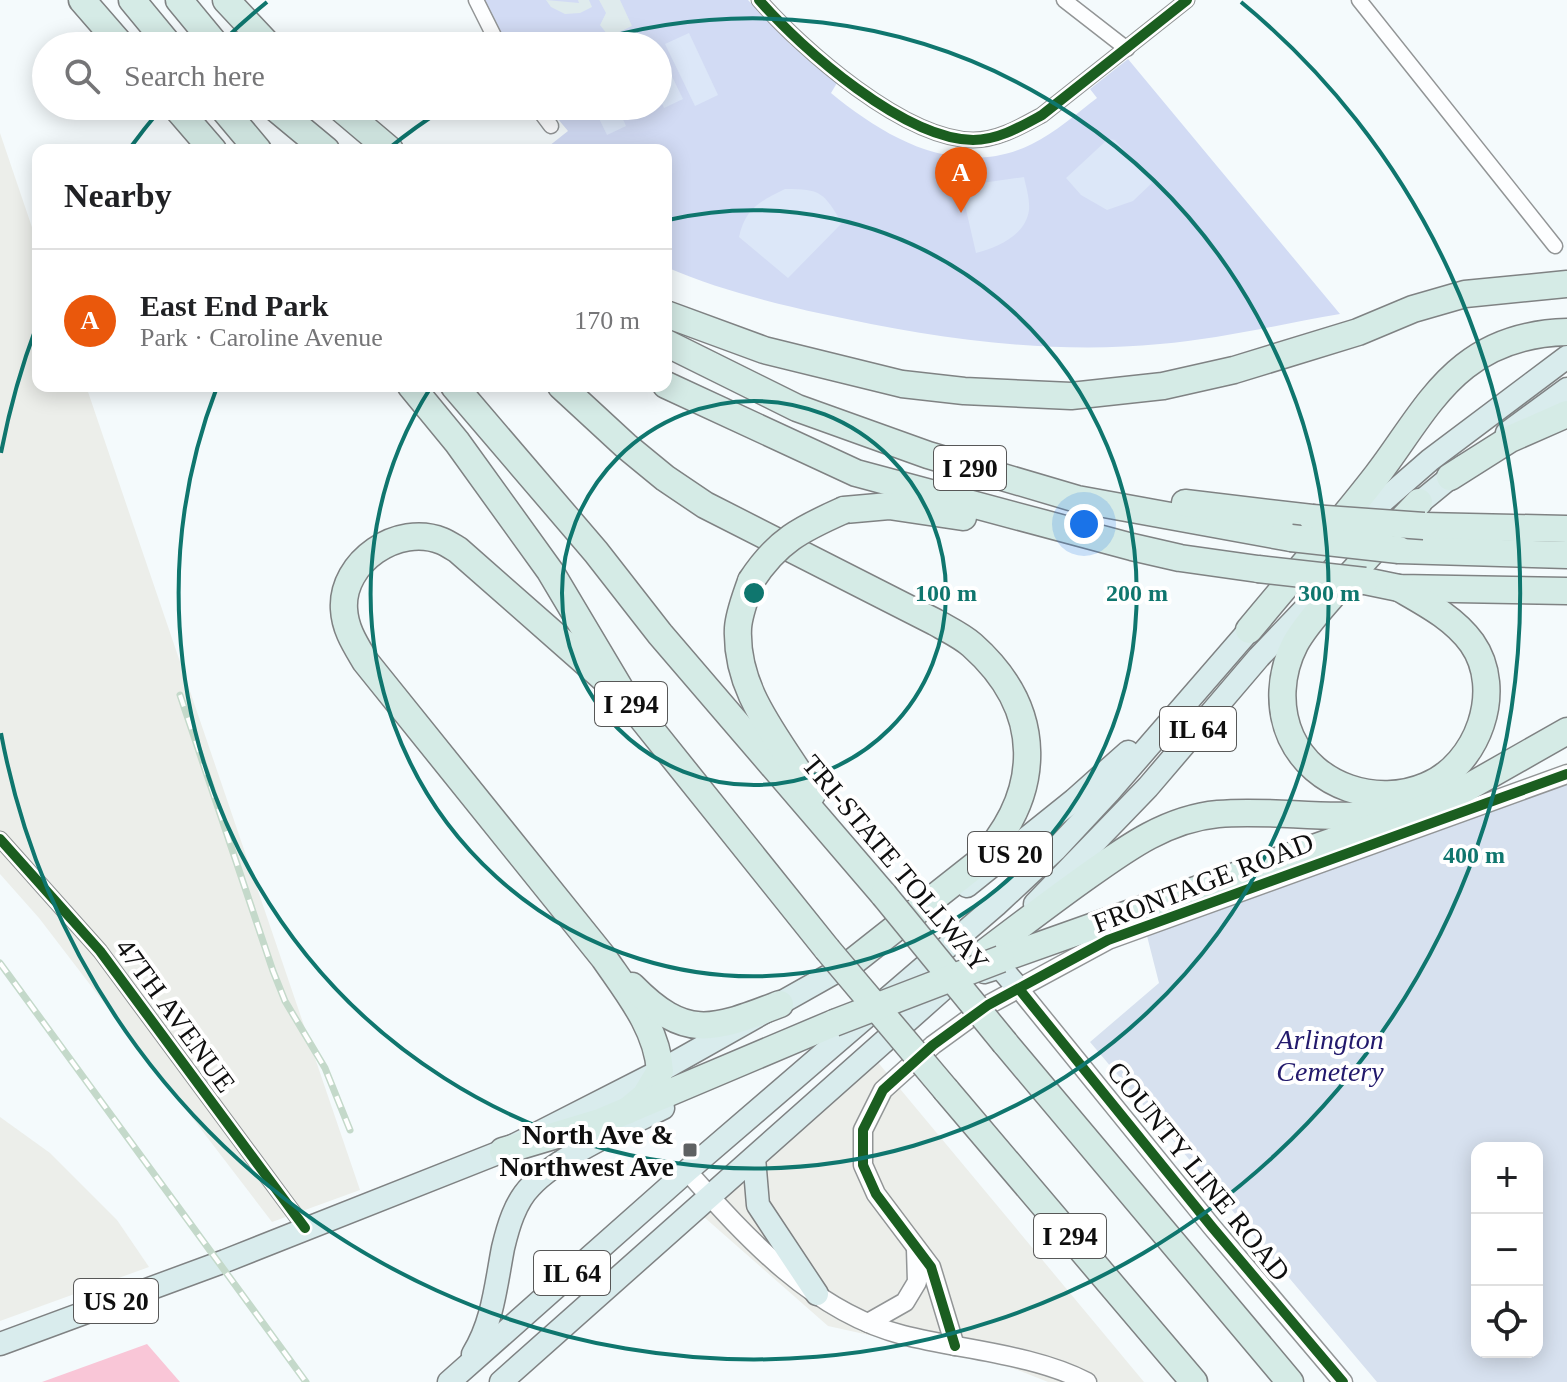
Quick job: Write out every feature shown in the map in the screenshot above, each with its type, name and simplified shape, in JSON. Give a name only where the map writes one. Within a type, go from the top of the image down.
[{"type":"highway","points":[[82,0],[110,32]]},
{"type":"highway","points":[[132,0],[158,32]]},
{"type":"highway","points":[[179,0],[205,32]]},
{"type":"highway","points":[[226,0],[256,32]]},
{"type":"highway","points":[[187,120],[208,144]]},
{"type":"highway","points":[[233,120],[253,144]]},
{"type":"highway","points":[[284,120],[306,144]]},
{"type":"highway","points":[[288,120],[318,144]]},
{"type":"highway","points":[[355,120],[383,144]]},
{"type":"highway","points":[[672,316],[764,350],[902,384],[964,391],[1071,396],[1163,386],[1234,370],[1358,332],[1413,309],[1465,294],[1567,284]]},
{"type":"highway","name":"US 20","points":[[1249,630],[1354,504],[1450,379],[1485,352],[1507,342],[1554,333]]},
{"type":"highway","name":"I 290","points":[[672,346],[797,408],[928,455],[1077,499],[1291,538],[1399,550],[1567,555]]},
{"type":"highway","name":"I 290","points":[[672,388],[856,473],[1180,558],[1399,588],[1567,591]]},
{"type":"highway","name":"I 294","points":[[416,392],[457,442],[550,571],[625,697],[827,949],[1194,1382]]},
{"type":"highway","name":"TRI-STATE TOLLWAY","points":[[459,392],[1290,1382]]},
{"type":"highway","points":[[568,392],[626,446],[705,505],[935,622],[970,643],[997,670],[1016,700],[1026,733],[1027,757],[1019,801],[1010,823],[978,863],[850,964]]},
{"type":"highway","points":[[1450,477],[1510,439],[1567,414]]},
{"type":"highway","points":[[928,455],[1190,504],[1312,518],[1421,514],[1567,529]]},
{"type":"highway","points":[[849,856],[746,688],[739,659],[738,625],[751,581],[765,558],[801,529],[844,510],[889,506],[1132,547]]},
{"type":"highway","points":[[1399,588],[1441,613],[1472,643],[1486,679],[1482,723],[1473,742],[1446,774],[1428,786],[1404,793],[1359,791],[1321,774],[1296,747],[1286,726],[1282,703],[1283,680],[1288,659],[1307,625],[1421,514]]},
{"type":"highway","points":[[625,697],[458,550],[440,540],[406,538],[387,544],[367,556],[345,587],[348,633],[365,661],[604,958],[654,1038],[660,1071],[645,1096],[627,1111]]},
{"type":"highway","name":"US 20","points":[[503,1151],[600,1122],[988,963],[1307,852],[1451,797],[1567,731]]},
{"type":"highway","points":[[988,963],[1113,858],[1173,823],[1220,814],[1363,816],[1418,807],[1451,797]]},
{"type":"highway","points":[[604,958],[660,1010],[694,1027],[719,1025],[780,1004]]},
{"type":"main road","points":[[1249,630],[1382,499],[1477,423],[1567,357]]},
{"type":"main road","name":"IL 64","points":[[501,1382],[754,1158],[988,963],[1302,611],[1354,559],[1421,514],[1450,477],[1567,389]]},
{"type":"main road","name":"US 20","points":[[0,1344],[225,1261],[503,1151],[660,1071],[850,964],[922,918],[1012,852],[1125,755],[1249,630]]},
{"type":"main road","name":"IL 64","points":[[457,1375],[687,1171],[962,935],[1055,850],[1220,662]]},
{"type":"main road","points":[[988,963],[1000,967],[1019,989]]},
{"type":"main road","points":[[457,1375],[482,1339],[509,1224],[530,1187],[614,1132],[836,1026]]},
{"type":"main road","points":[[754,1158],[758,1205],[817,1294]]},
{"type":"street","points":[[476,0],[492,32]]},
{"type":"street","points":[[759,0],[806,47],[872,99],[901,117],[947,136],[981,139],[1016,130],[1042,115],[1187,0]]},
{"type":"street","points":[[1064,0],[1127,49]]},
{"type":"street","points":[[1359,0],[1555,246]]},
{"type":"street","points":[[546,120],[551,126]]},
{"type":"street","name":"FRONTAGE ROAD","points":[[955,1346],[931,1267],[876,1194],[863,1165],[863,1130],[883,1090],[933,1045],[988,1005],[1108,940],[1567,774]]},
{"type":"street","name":"47TH AVENUE","points":[[0,839],[100,951],[305,1228]]},
{"type":"street","name":"COUNTY LINE ROAD","points":[[1019,989],[1212,1227],[1343,1382]]},
{"type":"street","points":[[687,1171],[764,1253],[817,1294],[868,1323],[907,1336],[1013,1358],[1087,1382]]},
{"type":"street","points":[[868,1323],[905,1302],[917,1282],[916,1249]]},
{"type":"shaded area","points":[[483,0],[748,0],[790,44],[837,83],[831,93],[876,126],[926,150],[978,158],[1005,154],[1041,139],[1097,98],[1090,89],[1128,59],[1340,314],[1183,342],[1118,347],[1033,346],[948,337],[864,323],[763,300],[704,282],[672,269],[672,144],[552,144],[568,131],[559,120],[672,120],[672,32],[500,32]]},
{"type":"shaded area","points":[[546,0],[579,3],[578,0],[589,0],[592,7],[580,13],[565,14],[551,7]]},
{"type":"shaded area","points":[[599,0],[620,0],[632,26],[619,32],[605,32],[600,25],[606,13]]},
{"type":"shaded area","points":[[689,33],[718,95],[695,106],[672,58],[672,41]]},
{"type":"shaded area","points":[[672,76],[683,99],[672,104]]},
{"type":"shaded area","points":[[600,120],[623,120],[626,126],[607,135]]},
{"type":"shaded area","points":[[0,133],[32,227],[32,392],[88,392],[360,1190],[272,1222],[39,918],[0,874]]},
{"type":"shaded area","points":[[1108,139],[1115,140],[1152,183],[1133,201],[1107,210],[1081,195],[1066,178]]},
{"type":"shaded area","points":[[1024,177],[1029,210],[1022,227],[1001,244],[976,253],[962,192],[968,185]]},
{"type":"shaded area","points":[[785,189],[820,194],[842,223],[788,278],[739,237],[745,219],[755,207]]},
{"type":"shaded area","points":[[871,1054],[1144,1382],[1048,1382],[1005,1365],[828,1326],[696,1210]]},
{"type":"shaded area","points":[[0,1117],[50,1153],[117,1220],[149,1267],[0,1321]]},
{"type":"shaded area","points":[[147,1344],[180,1382],[42,1382]]},
{"type":"green space","name":"Arlington Cemetery","points":[[1567,783],[1567,1382],[1377,1382],[1090,1042],[1159,983],[1147,936]]},
{"type":"railway","points":[[180,695],[273,971],[285,1001],[325,1068],[350,1130]]},
{"type":"railway","points":[[0,963],[306,1382]]},
{"type":"cycle path","points":[[759,0],[828,66],[887,108],[917,125],[946,136],[973,140],[1000,135],[1042,115],[1187,0]]},
{"type":"cycle path","points":[[955,1346],[931,1267],[876,1194],[863,1165],[863,1130],[883,1090],[933,1045],[988,1005],[1108,940],[1567,774]]},
{"type":"cycle path","points":[[0,839],[100,951],[305,1228]]},
{"type":"cycle path","points":[[1019,989],[1212,1227],[1343,1382]]},
{"type":"place","name":"East End Park","points":[[961,213]]},
{"type":"place","name":"North Ave & Northwest Ave","points":[[690,1150]]}]
